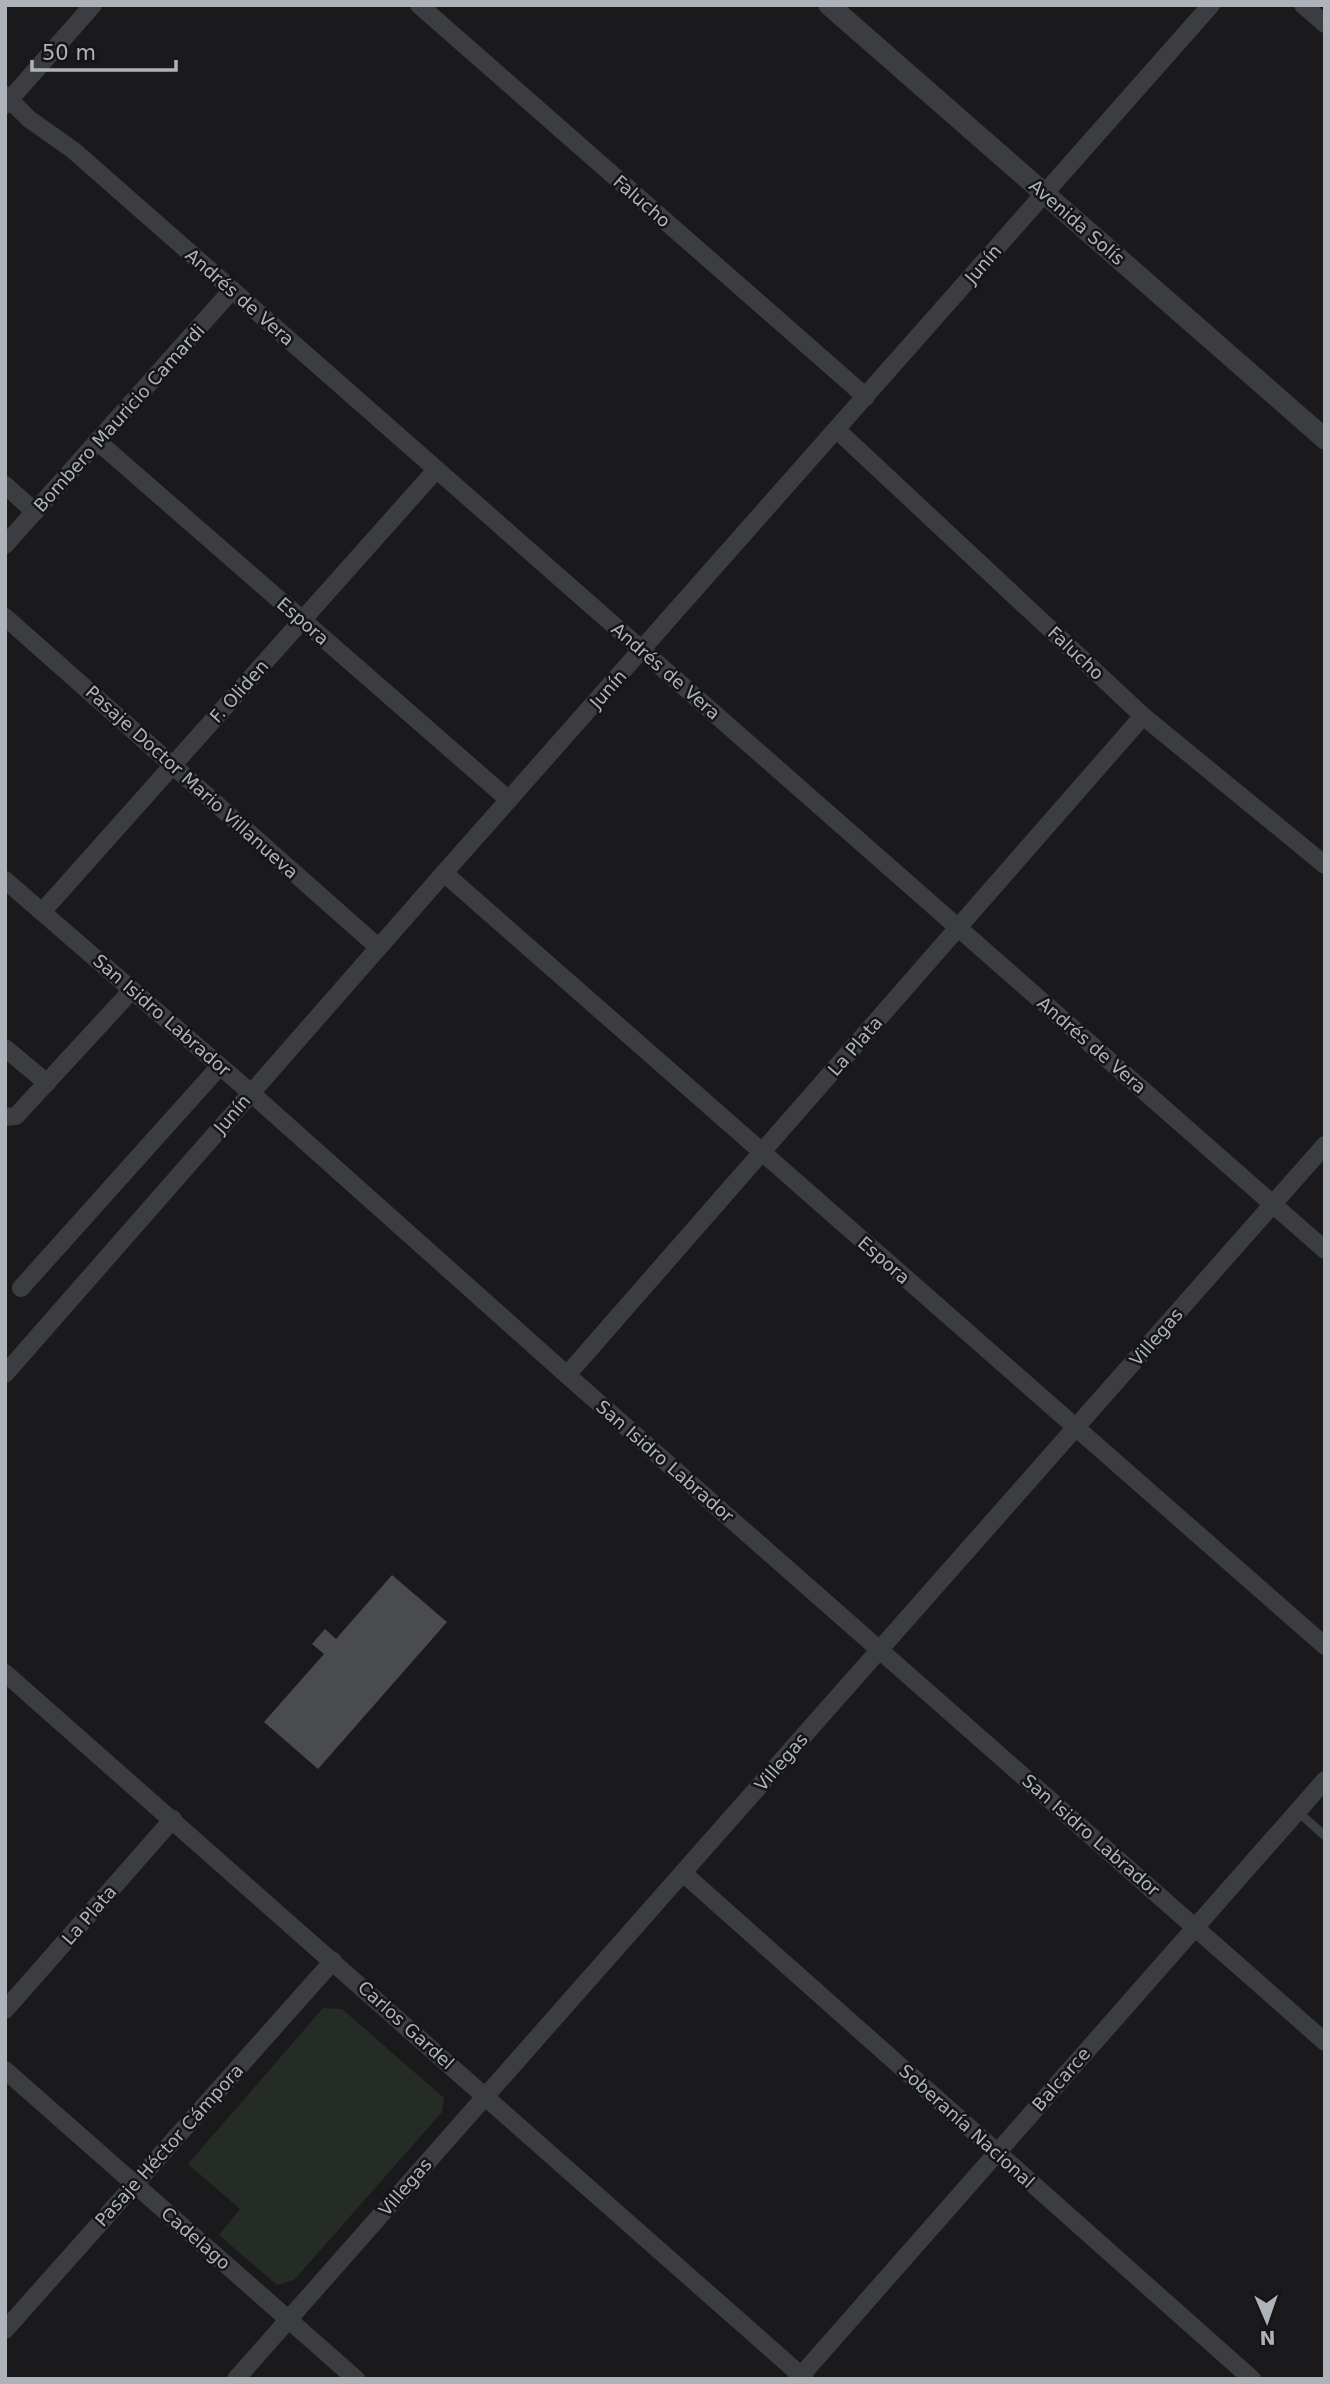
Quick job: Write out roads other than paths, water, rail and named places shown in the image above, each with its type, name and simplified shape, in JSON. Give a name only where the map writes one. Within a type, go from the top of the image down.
[{"type":"street","points":[[7,99],[93,5]]},
{"type":"street","name":"Falucho","points":[[418,5],[866,397]]},
{"type":"street","name":"Avenida Solís","points":[[829,5],[1325,439]]},
{"type":"street","name":"Junín","points":[[5,1374],[250,1092],[1211,5]]},
{"type":"street","points":[[1303,5],[1325,24]]},
{"type":"street","name":"Andrés de Vera","points":[[7,99],[29,119],[73,150],[1325,1250]]},
{"type":"street","name":"Bombero Mauricio Camardi","points":[[5,545],[232,290]]},
{"type":"street","name":"Falucho","points":[[837,430],[1143,716],[1325,864]]},
{"type":"street","name":"Espora","points":[[97,441],[509,800]]},
{"type":"street","name":"F. Oliden","points":[[42,912],[436,470]]},
{"type":"street","points":[[5,485],[35,512]]},
{"type":"street","name":"Pasaje Doctor Mario Villanueva","points":[[5,617],[378,947]]},
{"type":"street","name":"La Plata","points":[[567,1375],[1143,716]]},
{"type":"street","name":"Espora","points":[[444,873],[1325,1646]]},
{"type":"street","name":"San Isidro Labrador","points":[[5,880],[250,1092],[567,1375],[1325,2042]]},
{"type":"street","points":[[5,1117],[16,1116],[132,989]]},
{"type":"street","points":[[5,1048],[47,1083]]},
{"type":"street","points":[[21,1288],[220,1066]]},
{"type":"street","name":"Villegas","points":[[236,2379],[1325,1145]]},
{"type":"street","name":"Carlos Gardel","points":[[8,1682],[173,1819],[801,2378]]},
{"type":"street","name":"Balcarce","points":[[801,2378],[1325,1780]]},
{"type":"street","name":"La Plata","points":[[5,2010],[173,1819]]},
{"type":"street","name":"Soberanía Nacional","points":[[683,1873],[1252,2379]]},
{"type":"street","name":"Pasaje Héctor Cámpora","points":[[5,2330],[333,1961]]},
{"type":"street","name":"Cadelago","points":[[5,2070],[356,2379]]},
{"type":"lane","points":[[1297,1811],[1325,1836]]}]
